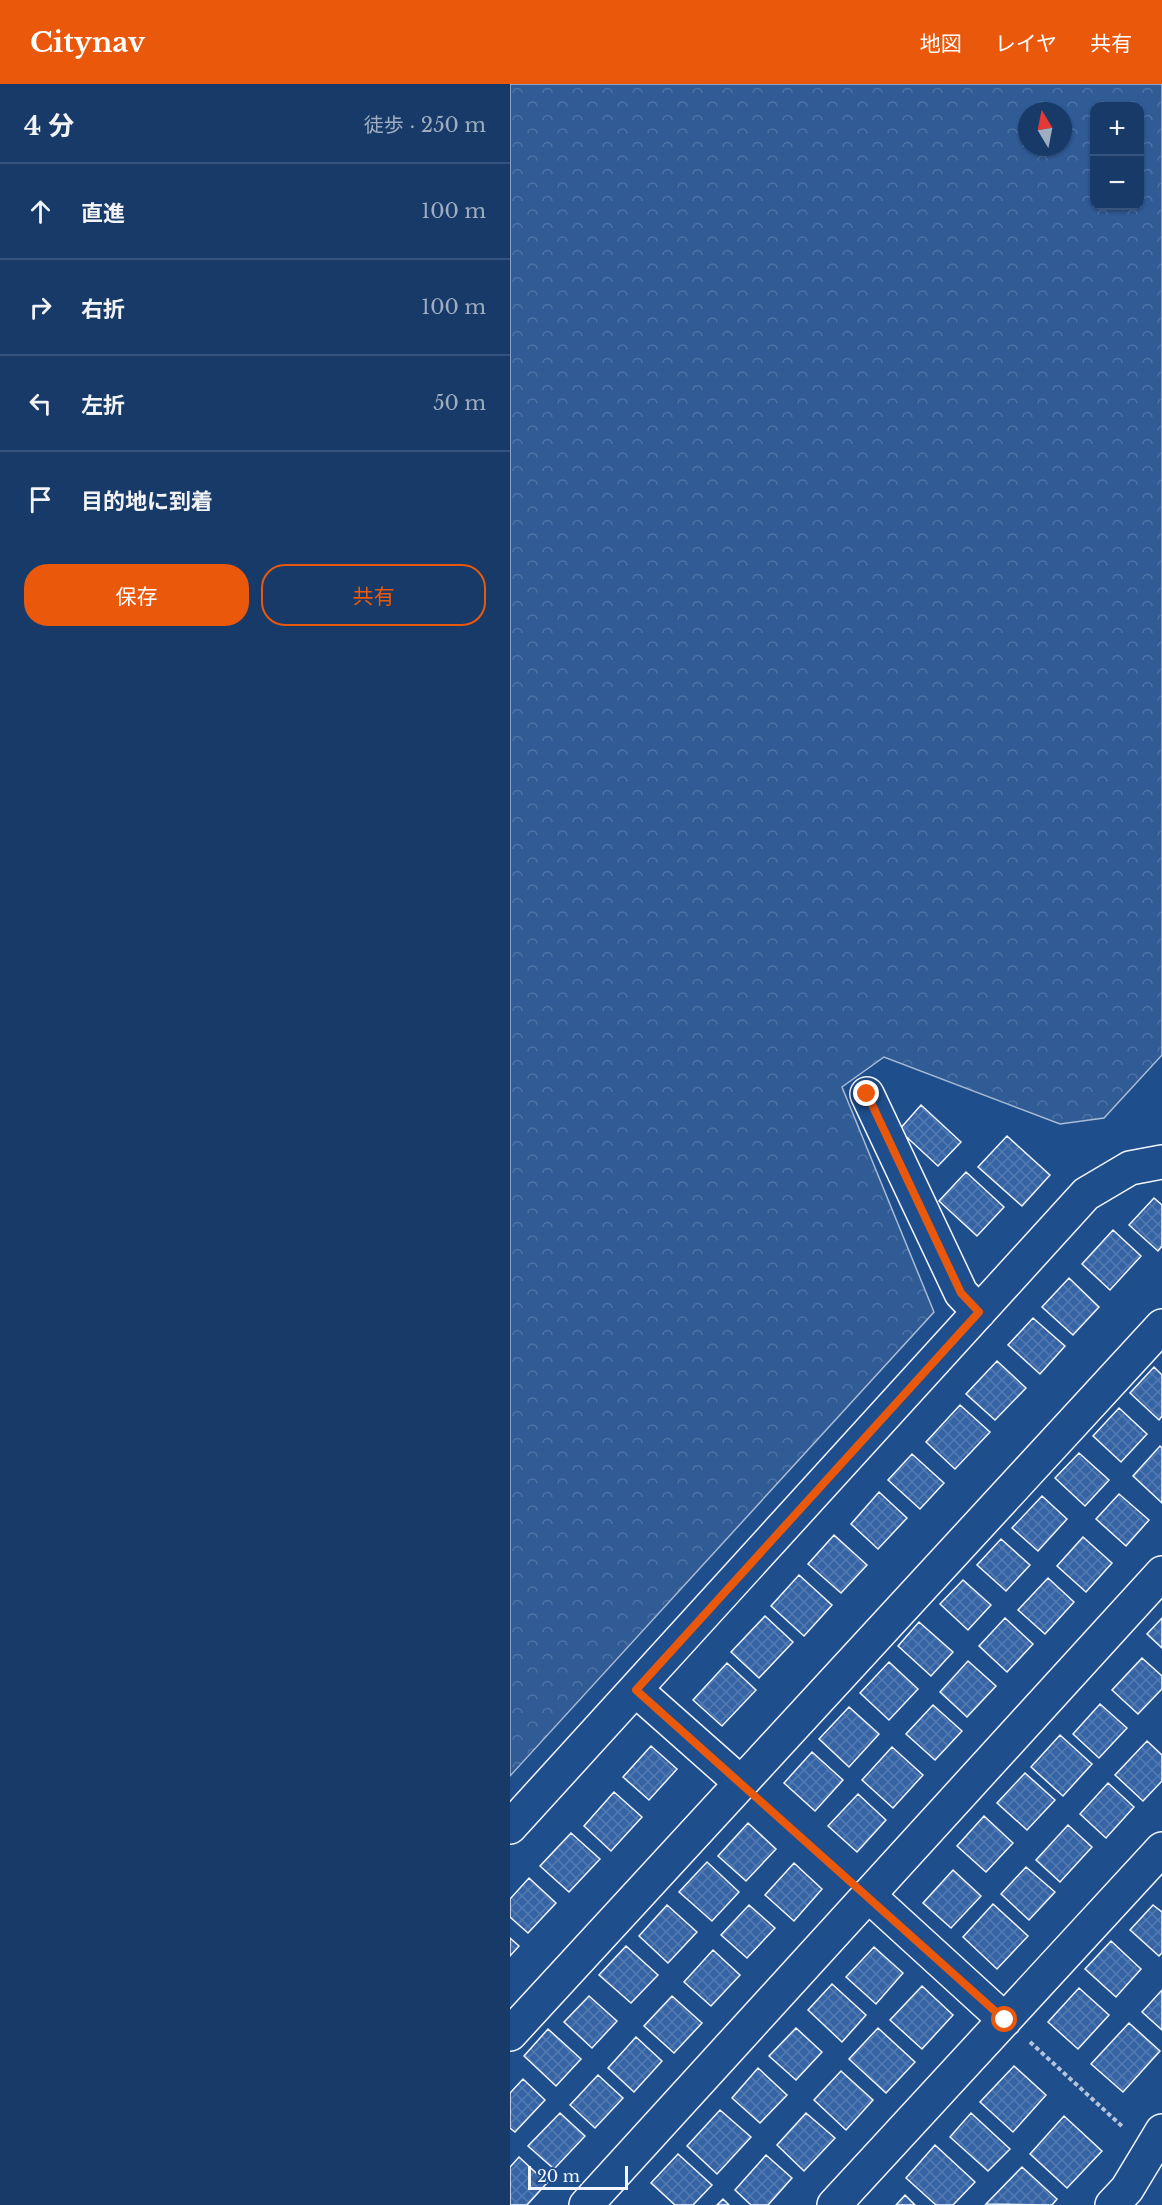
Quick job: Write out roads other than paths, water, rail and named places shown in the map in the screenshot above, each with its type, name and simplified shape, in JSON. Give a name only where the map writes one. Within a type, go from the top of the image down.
[{"type":"street","points":[[867,1094],[961,1293],[979,1312]]},
{"type":"street","points":[[510,1827],[1086,1194],[1130,1168],[1162,1162]]},
{"type":"street","points":[[510,2034],[1162,1326]]},
{"type":"street","points":[[586,2205],[1162,1573]]},
{"type":"street","points":[[636,1690],[741,1784]]},
{"type":"street","points":[[834,2205],[1162,1849]]},
{"type":"street","points":[[868,1895],[1005,2020]]},
{"type":"street","points":[[1112,2205],[1158,2148]]}]
